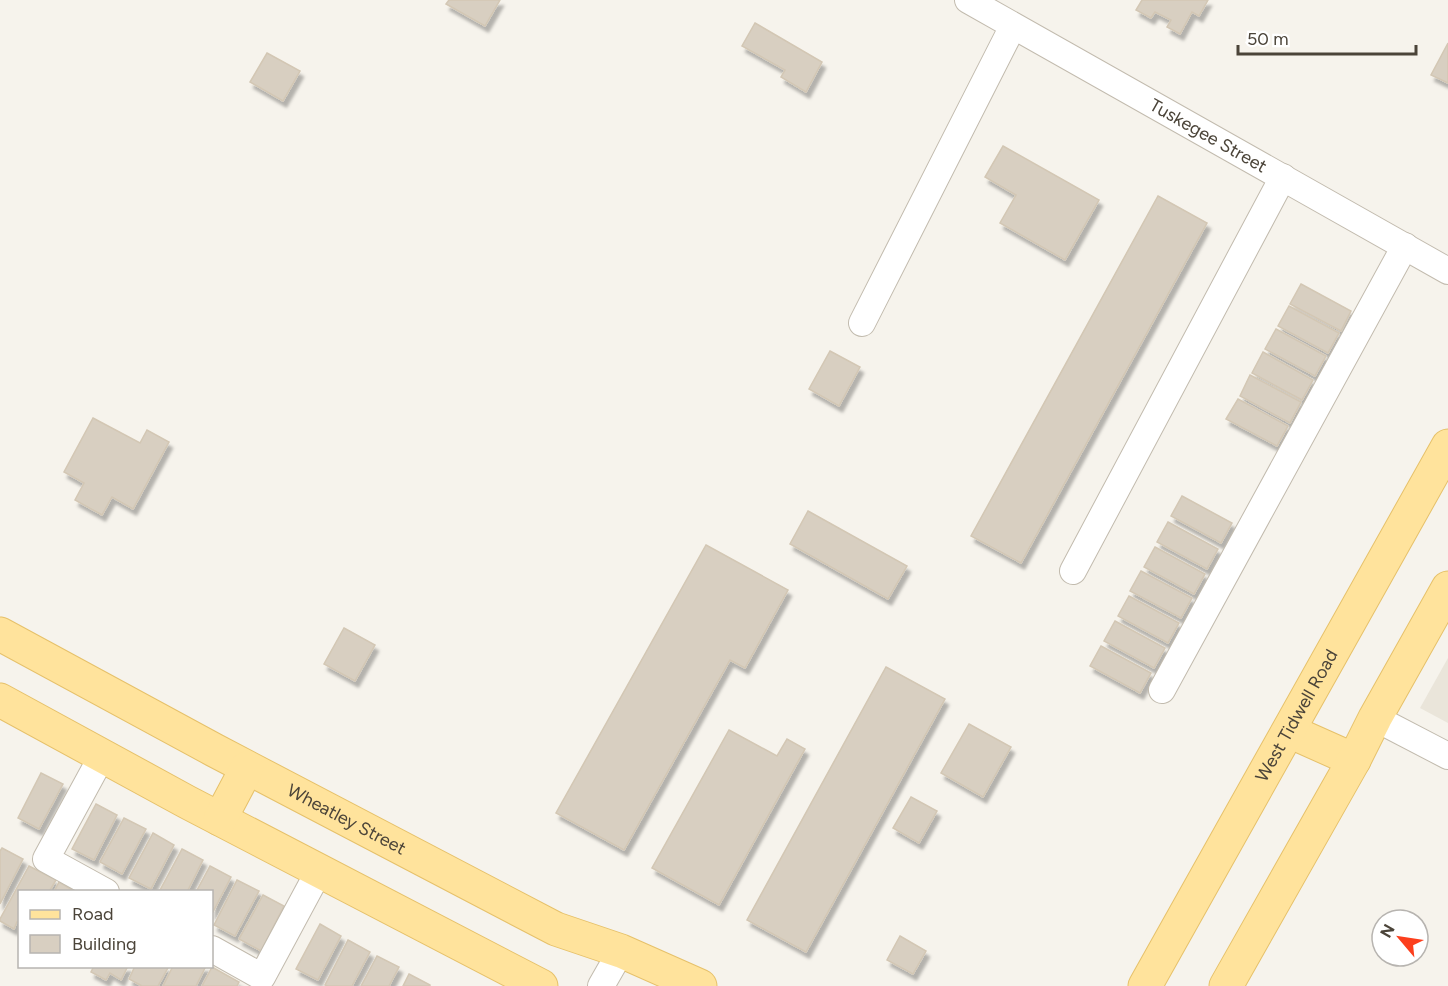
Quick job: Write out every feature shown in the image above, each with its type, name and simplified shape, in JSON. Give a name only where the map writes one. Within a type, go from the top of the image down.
[{"type":"main road","name":"West Tidwell Road","points":[[1145,986],[1448,446]]},
{"type":"main road","points":[[1226,986],[1448,588]]},
{"type":"main road","name":"Wheatley Street","points":[[0,634],[247,768],[556,929],[621,951],[700,986]]},
{"type":"main road","points":[[0,700],[220,819],[541,986]]},
{"type":"main road","points":[[1289,731],[1354,760]]},
{"type":"main road","points":[[220,819],[247,768]]},
{"type":"street","name":"Tuskegee Street","points":[[968,0],[1448,271]]},
{"type":"street","points":[[862,323],[1013,26]]},
{"type":"street","points":[[1073,571],[1283,177]]},
{"type":"street","points":[[1162,690],[1405,246]]},
{"type":"street","points":[[1375,718],[1448,756]]},
{"type":"street","points":[[102,756],[46,859],[104,890]]},
{"type":"street","points":[[213,950],[271,981],[319,871]]},
{"type":"street","points":[[601,986],[621,951]]},
{"type":"shaded area","points":[[1448,658],[1448,723],[1420,708]]},
{"type":"building","points":[[449,0],[500,0],[485,26],[446,4]]},
{"type":"building","points":[[1142,0],[1208,0],[1199,16],[1192,12],[1180,34],[1167,27],[1171,20],[1155,12],[1151,18],[1136,10]]},
{"type":"building","points":[[755,23],[822,62],[806,92],[781,77],[785,70],[742,46]]},
{"type":"building","points":[[1448,43],[1448,83],[1431,75]]},
{"type":"building","points":[[267,53],[300,71],[283,101],[250,82]]},
{"type":"building","points":[[1003,146],[1099,200],[1065,260],[1000,223],[1016,195],[985,177]]},
{"type":"building","points":[[1158,196],[1207,223],[1021,563],[971,536]]},
{"type":"building","points":[[1301,284],[1351,311],[1341,331],[1290,304]]},
{"type":"building","points":[[1289,306],[1339,333],[1328,353],[1278,326]]},
{"type":"building","points":[[1276,329],[1326,356],[1315,376],[1265,349]]},
{"type":"building","points":[[830,351],[860,367],[839,406],[809,389]]},
{"type":"building","points":[[1263,352],[1313,380],[1302,400],[1252,373]]},
{"type":"building","points":[[1250,375],[1301,402],[1290,423],[1240,396]]},
{"type":"building","points":[[1238,399],[1288,426],[1277,446],[1226,419]]},
{"type":"building","points":[[93,418],[140,443],[147,430],[169,442],[133,509],[112,497],[102,515],[75,500],[84,483],[64,472]]},
{"type":"building","points":[[1182,496],[1232,523],[1221,543],[1171,516]]},
{"type":"building","points":[[808,511],[907,566],[888,599],[790,544]]},
{"type":"building","points":[[1168,522],[1218,549],[1207,569],[1157,542]]},
{"type":"building","points":[[706,545],[788,590],[745,668],[730,660],[624,850],[556,813]]},
{"type":"building","points":[[1155,547],[1205,574],[1194,594],[1144,567]]},
{"type":"building","points":[[1141,571],[1192,598],[1181,618],[1130,591]]},
{"type":"building","points":[[1129,596],[1179,623],[1168,643],[1118,616]]},
{"type":"building","points":[[1115,621],[1165,648],[1154,668],[1104,641]]},
{"type":"building","points":[[344,628],[375,645],[355,681],[324,664]]},
{"type":"building","points":[[1101,646],[1151,673],[1140,693],[1090,666]]},
{"type":"building","points":[[886,667],[945,699],[806,952],[747,920]]},
{"type":"building","points":[[969,724],[1011,747],[983,797],[941,773]]},
{"type":"building","points":[[729,730],[777,756],[787,739],[805,749],[719,905],[652,868]]},
{"type":"building","points":[[41,773],[63,784],[39,829],[18,818]]},
{"type":"building","points":[[911,797],[937,811],[919,843],[893,828]]},
{"type":"building","points":[[96,804],[117,815],[94,860],[72,849]]},
{"type":"building","points":[[124,818],[146,829],[122,874],[100,862]]},
{"type":"building","points":[[153,833],[174,845],[151,889],[129,878]]},
{"type":"building","points":[[2,848],[23,859],[0,904],[0,851]]},
{"type":"building","points":[[182,849],[203,860],[188,890],[160,890]]},
{"type":"building","points":[[29,866],[56,880],[50,890],[18,890],[18,922],[14,929],[0,919]]},
{"type":"building","points":[[210,866],[231,877],[213,912],[213,890],[197,890]]},
{"type":"building","points":[[237,880],[259,891],[235,936],[214,925]]},
{"type":"building","points":[[59,882],[73,890],[55,890]]},
{"type":"building","points":[[263,895],[284,906],[261,951],[239,939]]},
{"type":"building","points":[[320,924],[341,936],[318,980],[296,969]]},
{"type":"building","points":[[900,936],[926,951],[913,974],[887,960]]},
{"type":"building","points":[[348,940],[370,952],[352,986],[327,986],[325,985]]},
{"type":"building","points":[[377,956],[399,967],[389,986],[361,986]]},
{"type":"building","points":[[93,968],[127,968],[121,980],[110,973],[106,980],[91,972]]},
{"type":"building","points":[[134,968],[168,968],[158,986],[142,986],[129,979]]},
{"type":"building","points":[[172,968],[205,968],[196,986],[163,986]]},
{"type":"building","points":[[213,968],[239,982],[237,986],[202,986]]},
{"type":"building","points":[[409,974],[430,985],[430,986],[403,986]]}]
